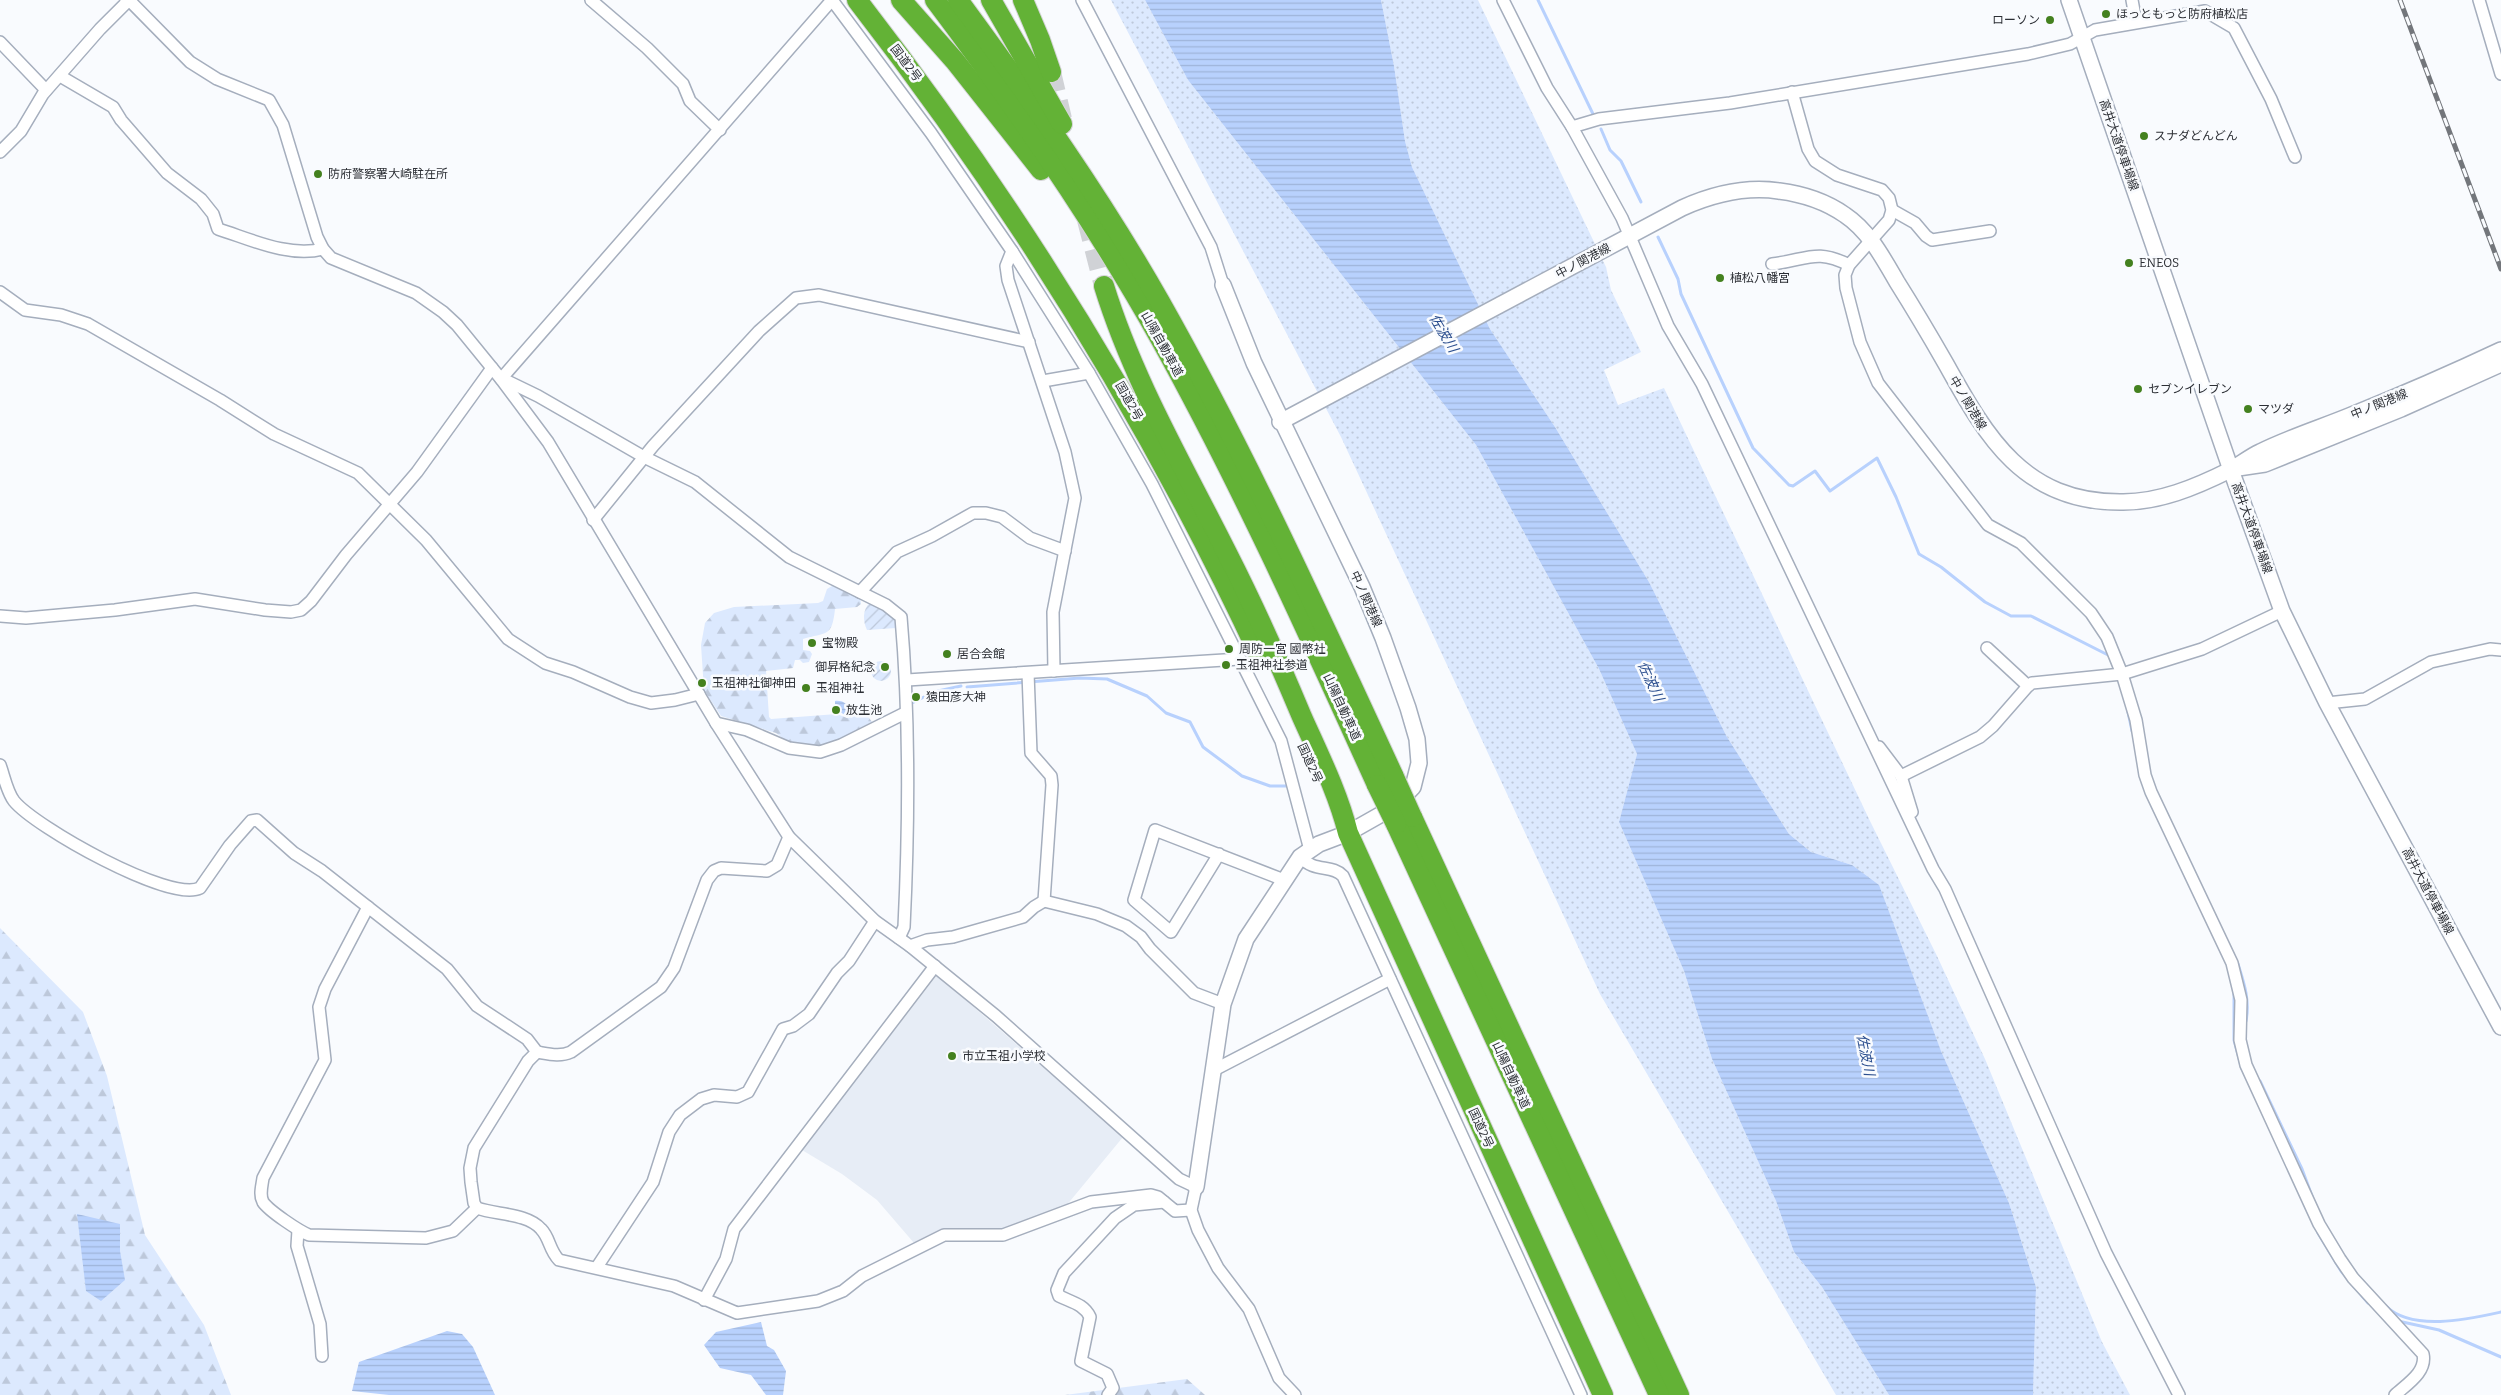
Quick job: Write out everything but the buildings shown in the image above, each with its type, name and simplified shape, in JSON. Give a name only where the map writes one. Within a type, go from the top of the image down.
[{"type":"highway","name":"国道2号","points":[[857,0],[914,74],[977,163],[1052,275],[1104,359],[1195,521],[1333,814],[1348,833]]},
{"type":"highway","points":[[902,0],[955,61],[1026,150],[1160,339]]},
{"type":"highway","name":"山陽自動車道","points":[[935,0],[1004,92],[1072,194],[1160,339],[1386,781]]},
{"type":"highway","name":"山陽自動車道","points":[[958,0],[1065,149],[1124,242],[1186,350],[1250,473],[1404,820],[1679,1395]]},
{"type":"highway","points":[[991,0],[1109,203],[1124,242]]},
{"type":"highway","points":[[1023,0],[1051,72]]},
{"type":"highway","name":"国道2号","points":[[1104,286],[1114,318],[1141,385],[1228,555],[1291,692],[1342,810],[1348,833],[1603,1395]]},
{"type":"highway","name":"山陽自動車道","points":[[1404,820],[1659,1395]]},
{"type":"main road","name":"高井大道停車場線","points":[[2069,0],[2230,470],[2282,611],[2327,703],[2501,1027]]},
{"type":"main road","name":"中ノ関港線","points":[[1305,854],[1348,833],[1394,807],[1413,787],[1419,763],[1417,739],[1390,655],[1362,587],[1280,422],[1630,235],[1708,196],[1765,189],[1807,196],[1825,203],[1846,215],[1872,242],[1990,438],[2015,465],[2041,483],[2067,494],[2089,500],[2145,501],[2172,494],[2230,470],[2260,452],[2392,399],[2501,350]]},
{"type":"main road","points":[[1223,285],[1280,422]]},
{"type":"main road","name":"中ノ関港線","points":[[2230,470],[2264,464],[2400,409],[2501,364]]},
{"type":"main road","points":[[1196,1187],[1223,1004],[1246,940],[1284,880],[1305,854]]},
{"type":"street","points":[[0,152],[21,131],[46,90],[100,29],[129,0],[190,62],[217,79],[268,100],[283,125],[322,248],[331,258],[342,264],[388,282],[428,301],[457,325],[501,379],[548,442],[716,723],[788,837],[875,921],[910,946],[996,1016],[1179,1179],[1196,1187],[1191,1210],[1218,1268],[1249,1309],[1279,1378],[1295,1395]]},
{"type":"street","points":[[591,0],[646,48],[683,84],[690,102],[720,130]]},
{"type":"street","points":[[501,379],[832,0],[931,133],[1012,250],[1089,373],[1152,484],[1246,674],[1258,692],[1281,742],[1305,854],[1310,866],[1334,870],[1343,876],[1581,1395]]},
{"type":"street","points":[[1082,0],[1206,238],[1223,285]]},
{"type":"street","points":[[1503,0],[1546,88],[1572,127],[1630,235],[1651,296],[1702,384],[1870,740],[1933,869],[1945,889],[2106,1252],[2180,1395]]},
{"type":"street","points":[[2132,0],[2136,22]]},
{"type":"street","points":[[2480,0],[2501,74]]},
{"type":"street","points":[[1572,127],[1599,119],[1730,103],[2028,54],[2070,44],[2095,30],[2205,11],[2234,28],[2271,100],[2295,156]]},
{"type":"street","points":[[0,42],[46,90]]},
{"type":"street","points":[[60,76],[113,107],[121,120],[167,172],[201,199],[213,214],[218,229],[276,247],[309,252],[322,248]]},
{"type":"street","points":[[1792,92],[1808,149],[1816,161],[1837,174],[1882,190],[1889,198],[1892,210],[1889,220],[1872,242],[1849,265],[1845,275],[1846,288],[1860,342],[1878,382],[1988,526],[2021,543],[2091,613],[2107,637],[2122,674],[2136,720],[2145,775],[2151,792],[2236,977],[2241,1000],[2240,1040],[2246,1065],[2319,1224],[2353,1278],[2423,1354],[2425,1362],[2422,1369],[2395,1395]]},
{"type":"street","points":[[1892,210],[1915,223],[1932,240],[1990,231]]},
{"type":"street","points":[[1012,250],[1006,266],[1008,280],[1065,452],[1075,498],[1053,612],[1054,671]]},
{"type":"street","points":[[1772,264],[1822,255],[1835,258],[1849,265]]},
{"type":"street","points":[[0,292],[25,310],[61,316],[88,324],[220,400],[274,434],[358,473],[452,570],[508,639],[545,663],[573,672],[630,697],[651,703],[699,694]]},
{"type":"street","points":[[593,520],[644,457],[714,378],[759,331],[796,298],[819,295],[1029,342]]},
{"type":"street","points":[[0,616],[26,618],[105,611],[195,599],[266,610],[291,612],[301,610],[417,472],[492,368]]},
{"type":"street","points":[[1042,381],[1089,373]]},
{"type":"street","points":[[501,379],[538,396],[644,457],[695,482],[790,557],[886,604],[901,617],[907,680],[908,854],[904,927],[899,938]]},
{"type":"street","points":[[860,592],[897,552],[932,536],[973,513],[986,513],[1002,517],[1030,538],[1064,551]]},
{"type":"street","points":[[1901,776],[1980,737],[1993,726],[2028,686],[2122,674],[2202,649],[2282,611]]},
{"type":"street","points":[[1987,648],[2028,686]]},
{"type":"street","points":[[2327,703],[2365,699],[2431,662],[2490,648],[2501,650]]},
{"type":"street","points":[[907,680],[1240,659]]},
{"type":"street","points":[[1028,673],[1031,752],[1051,776],[1052,785],[1044,901]]},
{"type":"street","points":[[716,723],[747,730],[789,748],[820,752],[841,745],[906,713]]},
{"type":"street","points":[[1870,740],[1878,745],[1901,776],[1912,814],[1912,824]]},
{"type":"street","points":[[0,765],[13,799],[28,815],[97,857],[143,878],[170,886],[196,890],[205,883],[230,845],[250,821],[257,820],[294,853],[322,871],[447,969],[478,1006],[527,1038],[537,1052],[558,1055],[572,1052],[661,986],[674,968],[707,880],[714,871],[721,868],[767,871],[777,865],[788,837]]},
{"type":"street","points":[[1219,854],[1171,932],[1134,900],[1155,830],[1219,854],[1284,880]]},
{"type":"street","points":[[910,946],[928,940],[953,937],[1023,917],[1034,906],[1044,901],[1097,914],[1126,926],[1141,937],[1150,949],[1194,993],[1223,1004]]},
{"type":"street","points":[[368,907],[325,989],[319,1007],[325,1060],[263,1178],[260,1192],[263,1202],[298,1230],[309,1235],[426,1238],[453,1231],[477,1208]]},
{"type":"street","points":[[597,1267],[653,1182],[669,1132],[680,1115],[701,1099],[714,1095],[737,1097],[748,1092],[783,1029],[793,1026],[809,1014],[836,973],[849,962],[875,921]]},
{"type":"street","points":[[704,1300],[726,1259],[734,1229],[935,966]]},
{"type":"street","points":[[1212,1071],[1390,978]]},
{"type":"street","points":[[537,1052],[528,1061],[474,1148],[470,1168],[470,1182],[474,1203],[477,1208],[531,1222],[541,1229],[551,1252],[559,1260],[570,1264],[597,1267],[674,1286],[738,1313],[818,1301],[843,1291],[862,1276],[944,1235],[1003,1235],[1091,1202],[1151,1195],[1175,1211],[1191,1210]]},
{"type":"street","points":[[1108,1395],[1113,1388],[1107,1374],[1081,1361],[1090,1317],[1086,1309],[1059,1296],[1057,1290],[1064,1273],[1115,1218],[1134,1206],[1164,1202]]},
{"type":"street","points":[[298,1230],[297,1246],[320,1324],[322,1356]]},
{"type":"shaded area","name":"市立玉祖小学校","points":[[937,975],[1123,1137],[1066,1206],[1008,1229],[988,1232],[942,1232],[914,1243],[877,1200],[842,1174],[802,1150]]},
{"type":"green space","points":[[1111,0],[1145,0],[1188,80],[1476,445],[1599,669],[1637,754],[1619,822],[1684,971],[1712,1059],[1776,1201],[1794,1252],[1822,1287],[1889,1395],[1836,1395],[1600,994],[1341,437]]},
{"type":"green space","points":[[1381,0],[1478,0],[1606,267],[1611,290],[1641,352],[1604,370],[1618,405],[1664,388],[1985,1059],[2102,1342],[2130,1395],[2033,1395],[2036,1287],[2009,1203],[1941,1051],[1852,865],[1811,852],[1789,834],[1727,737],[1649,582],[1555,427],[1490,329],[1412,167],[1405,141],[1394,66]]},
{"type":"green space","points":[[832,586],[839,586],[860,597],[861,604],[857,607],[835,609],[830,629],[822,634],[803,639],[803,650],[810,651],[812,654],[809,662],[803,663],[800,660],[795,660],[793,668],[766,671],[769,717],[771,719],[837,714],[847,718],[851,717],[856,706],[862,702],[867,704],[867,715],[872,722],[824,747],[818,748],[790,744],[776,733],[721,716],[704,690],[701,645],[705,623],[714,613],[734,607],[818,603],[823,601],[827,589]]},
{"type":"green space","points":[[870,603],[891,615],[897,625],[896,628],[867,630],[864,616]]},
{"type":"green space","points":[[881,661],[888,664],[891,671],[888,678],[881,681],[874,678],[871,671],[874,664]]},
{"type":"green space","points":[[0,928],[83,1012],[107,1076],[145,1235],[204,1325],[231,1395],[0,1395]]},
{"type":"green space","points":[[1187,1379],[1205,1395],[1065,1395]]},
{"type":"water","name":"佐波川","points":[[1145,0],[1381,0],[1394,66],[1405,141],[1412,167],[1490,329],[1555,427],[1649,582],[1727,737],[1789,834],[1811,852],[1852,865],[1879,885],[1941,1051],[2009,1203],[2036,1287],[2033,1395],[1889,1395],[1822,1287],[1794,1252],[1776,1201],[1712,1059],[1684,971],[1619,822],[1637,754],[1599,669],[1476,445],[1188,80]]},
{"type":"water","points":[[835,701],[841,701],[846,704],[851,713],[847,716],[840,712]]},
{"type":"water","points":[[77,1214],[120,1224],[120,1251],[125,1280],[101,1301],[86,1291]]},
{"type":"water","points":[[761,1322],[767,1346],[774,1350],[786,1371],[783,1395],[766,1395],[751,1375],[720,1368],[704,1345],[716,1332]]},
{"type":"water","points":[[447,1331],[462,1334],[473,1347],[495,1395],[389,1395],[352,1391],[359,1362]]},
{"type":"waterway","points":[[1538,0],[1593,114]]},
{"type":"waterway","points":[[1601,129],[1610,150],[1621,161],[1641,202]]},
{"type":"waterway","points":[[1658,237],[1678,279],[1681,294],[1753,448],[1789,485],[1793,486],[1815,471],[1830,491],[1877,458],[1896,497],[1919,554],[1941,567],[1985,602],[2011,616],[2031,616],[2110,656]]},
{"type":"waterway","points":[[967,687],[1080,678],[1107,679],[1147,696],[1166,713],[1190,722],[1203,747],[1242,776],[1270,786],[1286,786]]},
{"type":"waterway","points":[[938,691],[961,686]]},
{"type":"waterway","points":[[912,703],[930,694]]},
{"type":"waterway","points":[[2128,712],[2132,731]]},
{"type":"waterway","points":[[2238,964],[2247,999],[2246,1021]]},
{"type":"waterway","points":[[2234,991],[2234,1040],[2242,1069]]},
{"type":"waterway","points":[[2260,1081],[2302,1169],[2312,1196]]},
{"type":"waterway","points":[[2318,1233],[2341,1271],[2368,1303]]},
{"type":"waterway","points":[[2386,1306],[2397,1314],[2410,1319],[2425,1321],[2457,1320],[2501,1312]]},
{"type":"waterway","points":[[2398,1321],[2439,1330],[2501,1357]]},
{"type":"tunnel","points":[[1051,72],[1062,119]]},
{"type":"tunnel","points":[[1087,220],[1104,286]]},
{"type":"railway","points":[[2400,0],[2501,269]]},
{"type":"place","name":"ほっともっと防府植松店","points":[[2106,14]]},
{"type":"place","name":"ローソン","points":[[2050,20]]},
{"type":"place","name":"スナダどんどん","points":[[2144,136]]},
{"type":"place","name":"防府警察署大崎駐在所","points":[[318,174]]},
{"type":"place","name":"ENEOS","points":[[2129,263]]},
{"type":"place","name":"植松八幡宮","points":[[1720,278]]},
{"type":"place","name":"セブンイレブン","points":[[2138,389]]},
{"type":"place","name":"マツダ","points":[[2248,409]]},
{"type":"place","name":"宝物殿","points":[[812,643]]},
{"type":"place","name":"周防一宮 國幣社","points":[[1229,649]]},
{"type":"place","name":"居合会館","points":[[947,654]]},
{"type":"place","name":"玉祖神社参道","points":[[1226,665]]},
{"type":"place","name":"御昇格紀念","points":[[885,667]]},
{"type":"place","name":"玉祖神社御神田","points":[[702,683]]},
{"type":"place","name":"玉祖神社","points":[[806,688]]},
{"type":"place","name":"猿田彦大神","points":[[916,697]]},
{"type":"place","name":"放生池","points":[[836,710]]},
{"type":"place","name":"市立玉祖小学校","points":[[952,1056]]}]
